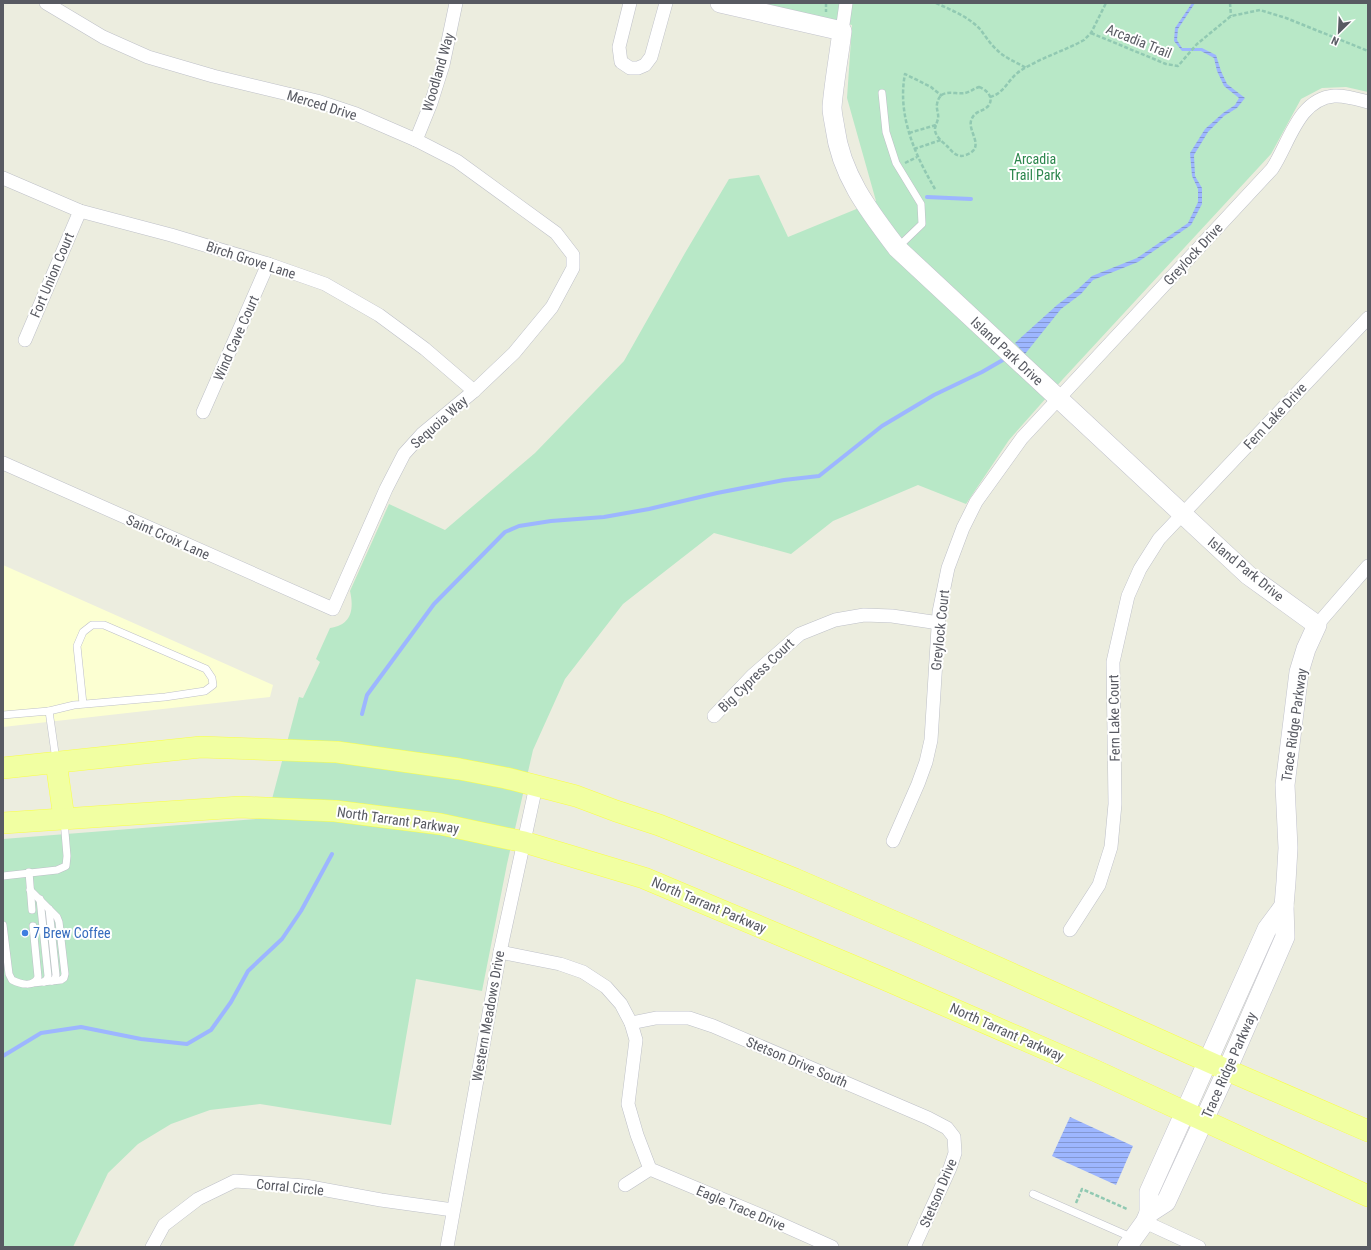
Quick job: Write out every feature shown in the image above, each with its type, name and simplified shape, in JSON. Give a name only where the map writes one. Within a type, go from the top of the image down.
[{"type":"main road","points":[[3,768],[201,747],[337,752],[459,769],[506,778],[576,796],[659,825],[795,879],[1368,1131]]},
{"type":"main road","points":[[56,762],[64,818]]},
{"type":"main road","name":"North Tarrant Parkway","points":[[3,823],[240,807],[335,811],[440,824],[524,842],[644,878],[884,979],[1096,1071],[1368,1196]]},
{"type":"street","name":"Merced Drive","points":[[46,3],[103,37],[148,57],[213,76],[317,101],[356,114],[416,140],[457,161],[556,233],[573,255]]},
{"type":"street","name":"Woodland Way","points":[[416,140],[431,103],[443,65],[456,3]]},
{"type":"street","points":[[630,3],[619,47],[622,62],[630,68],[638,68],[645,65],[651,57],[666,3]]},
{"type":"street","points":[[720,3],[842,31]]},
{"type":"street","name":"Island Park Drive","points":[[846,3],[832,108],[837,145],[844,167],[854,187],[872,215],[897,248],[1248,575],[1317,625]]},
{"type":"street","name":"Greylock Drive","points":[[1059,399],[1272,169],[1302,116],[1316,101],[1326,97],[1336,96],[1368,102]]},
{"type":"street","name":"Birch Grove Lane","points":[[3,178],[80,211],[171,235],[268,264],[325,284],[379,315],[425,349],[474,391]]},
{"type":"street","name":"Fort Union Court","points":[[25,340],[80,211]]},
{"type":"street","name":"Sequoia Way","points":[[333,610],[386,488],[404,454],[422,434],[474,391],[514,353],[552,307],[573,268],[573,255]]},
{"type":"street","name":"Wind Cave Court","points":[[203,412],[268,264]]},
{"type":"street","name":"Fern Lake Drive","points":[[1182,514],[1368,318]]},
{"type":"street","name":"Greylock Court","points":[[893,841],[926,762],[929,747],[939,612],[948,568],[963,528],[976,502],[1022,438],[1059,399]]},
{"type":"street","name":"Saint Croix Lane","points":[[3,463],[333,610]]},
{"type":"street","name":"Fern Lake Court","points":[[1070,930],[1099,885],[1111,847],[1115,804],[1113,662],[1128,596],[1140,569],[1159,538],[1182,514]]},
{"type":"street","name":"Trace Ridge Parkway","points":[[1130,1243],[1147,1218],[1166,1202],[1228,1070],[1285,937],[1284,906],[1288,848],[1285,785],[1299,672],[1306,649],[1317,625],[1368,566]]},
{"type":"street","name":"Big Cypress Court","points":[[714,716],[752,676],[800,634],[835,620],[864,615],[892,616],[939,622]]},
{"type":"street","name":"Western Meadows Drive","points":[[447,1247],[500,952],[536,786]]},
{"type":"street","name":"Trace Ridge Parkway","points":[[1147,1218],[1149,1192],[1267,929],[1284,906]]},
{"type":"street","points":[[500,952],[560,964],[583,972],[606,987],[621,1004],[631,1023],[636,1040],[628,1104],[637,1135],[650,1169],[625,1185]]},
{"type":"street","name":"Stetson Drive South","points":[[631,1023],[656,1018],[690,1018],[928,1118],[947,1128],[954,1137]]},
{"type":"street","name":"Stetson Drive","points":[[914,1247],[950,1168],[955,1153],[954,1137]]},
{"type":"street","name":"Eagle Trace Drive","points":[[650,1169],[832,1247]]},
{"type":"street","name":"Corral Circle","points":[[152,1247],[164,1225],[198,1199],[235,1181],[305,1186],[381,1200],[453,1210]]},
{"type":"street","points":[[1147,1218],[1199,1247]]},
{"type":"lane","points":[[882,93],[886,132],[896,163],[922,204],[922,224],[897,248]]},
{"type":"lane","points":[[3,715],[49,711],[83,704],[165,697],[205,691],[213,685],[212,678],[206,669],[104,625],[92,625],[83,632],[77,646],[83,704]]},
{"type":"lane","points":[[49,711],[56,762]]},
{"type":"lane","points":[[3,876],[28,872],[57,870],[66,866],[67,856],[64,818]]},
{"type":"lane","points":[[28,872],[32,910]]},
{"type":"lane","points":[[3,925],[9,974],[12,980],[19,984],[52,981],[55,979],[56,975],[49,908],[30,890]]},
{"type":"lane","points":[[40,899],[48,976],[44,982]]},
{"type":"lane","points":[[33,983],[38,976],[34,926]]},
{"type":"lane","points":[[1033,1194],[1072,1211],[1130,1243]]},
{"type":"path","points":[[826,9],[829,3]]},
{"type":"path","points":[[936,3],[960,14],[970,21],[979,28],[996,49],[1007,58],[1026,68]]},
{"type":"path","points":[[990,97],[996,96],[1005,89],[1009,82],[1020,71],[1084,40],[1091,33],[1106,3]]},
{"type":"path","points":[[1230,3],[1231,16]]},
{"type":"path","name":"Arcadia Trail","points":[[1091,33],[1170,65],[1178,66],[1197,44],[1231,16],[1260,10],[1286,18],[1368,51]]},
{"type":"path","points":[[934,189],[914,149],[909,133],[905,116],[903,94],[904,74],[931,87],[942,96]]},
{"type":"path","points":[[979,87],[986,90],[990,97],[987,107],[976,113],[971,121],[971,130],[976,146],[972,152],[964,156],[955,154],[935,132],[938,118],[937,104],[942,96],[950,92],[963,94],[979,87]]},
{"type":"path","points":[[909,133],[936,124]]},
{"type":"path","points":[[914,149],[941,140]]},
{"type":"path","points":[[1072,1211],[1082,1189],[1127,1209]]},
{"type":"shaded area","points":[[3,565],[273,685],[270,697],[3,727]]},
{"type":"green space","name":"Arcadia Trail Park","points":[[761,3],[1368,3],[1368,92],[1346,87],[1322,88],[1301,99],[1271,154],[1063,379],[1009,440],[966,504],[918,485],[833,521],[791,554],[714,533],[623,604],[565,679],[533,750],[507,864],[482,991],[416,979],[391,1125],[260,1104],[210,1110],[171,1124],[138,1144],[108,1173],[73,1247],[3,1247],[3,839],[267,818],[299,697],[303,698],[320,662],[316,659],[330,628],[343,623],[350,615],[352,604],[350,591],[389,504],[445,530],[535,453],[624,361],[729,179],[759,175],[788,237],[876,201],[847,98],[852,25]]},
{"type":"water","points":[[1192,3],[1195,3],[1178,29],[1177,40],[1182,48],[1202,48],[1216,55],[1227,84],[1245,98],[1237,108],[1224,116],[1208,132],[1194,155],[1195,176],[1202,188],[1202,204],[1191,225],[1138,262],[1093,280],[1081,294],[1061,309],[1025,354],[1015,343],[1057,305],[1092,276],[1137,258],[1188,223],[1198,202],[1198,189],[1192,176],[1190,153],[1205,129],[1223,113],[1235,105],[1239,98],[1224,86],[1217,71],[1214,58],[1201,51],[1182,51],[1174,41],[1175,28]]},
{"type":"water","points":[[1070,1117],[1133,1146],[1116,1185],[1052,1156]]},
{"type":"waterway","points":[[927,197],[971,199]]},
{"type":"waterway","points":[[362,714],[367,695],[434,604],[505,532],[519,526],[551,521],[604,517],[649,509],[717,493],[784,480],[819,476],[882,426],[934,395],[982,372],[1008,357]]},
{"type":"waterway","points":[[3,1056],[41,1033],[81,1027],[141,1039],[187,1044],[211,1030],[231,1002],[248,971],[282,939],[301,911],[332,854]]},
{"type":"place","name":"7 Brew Coffee","points":[[25,933]]}]
